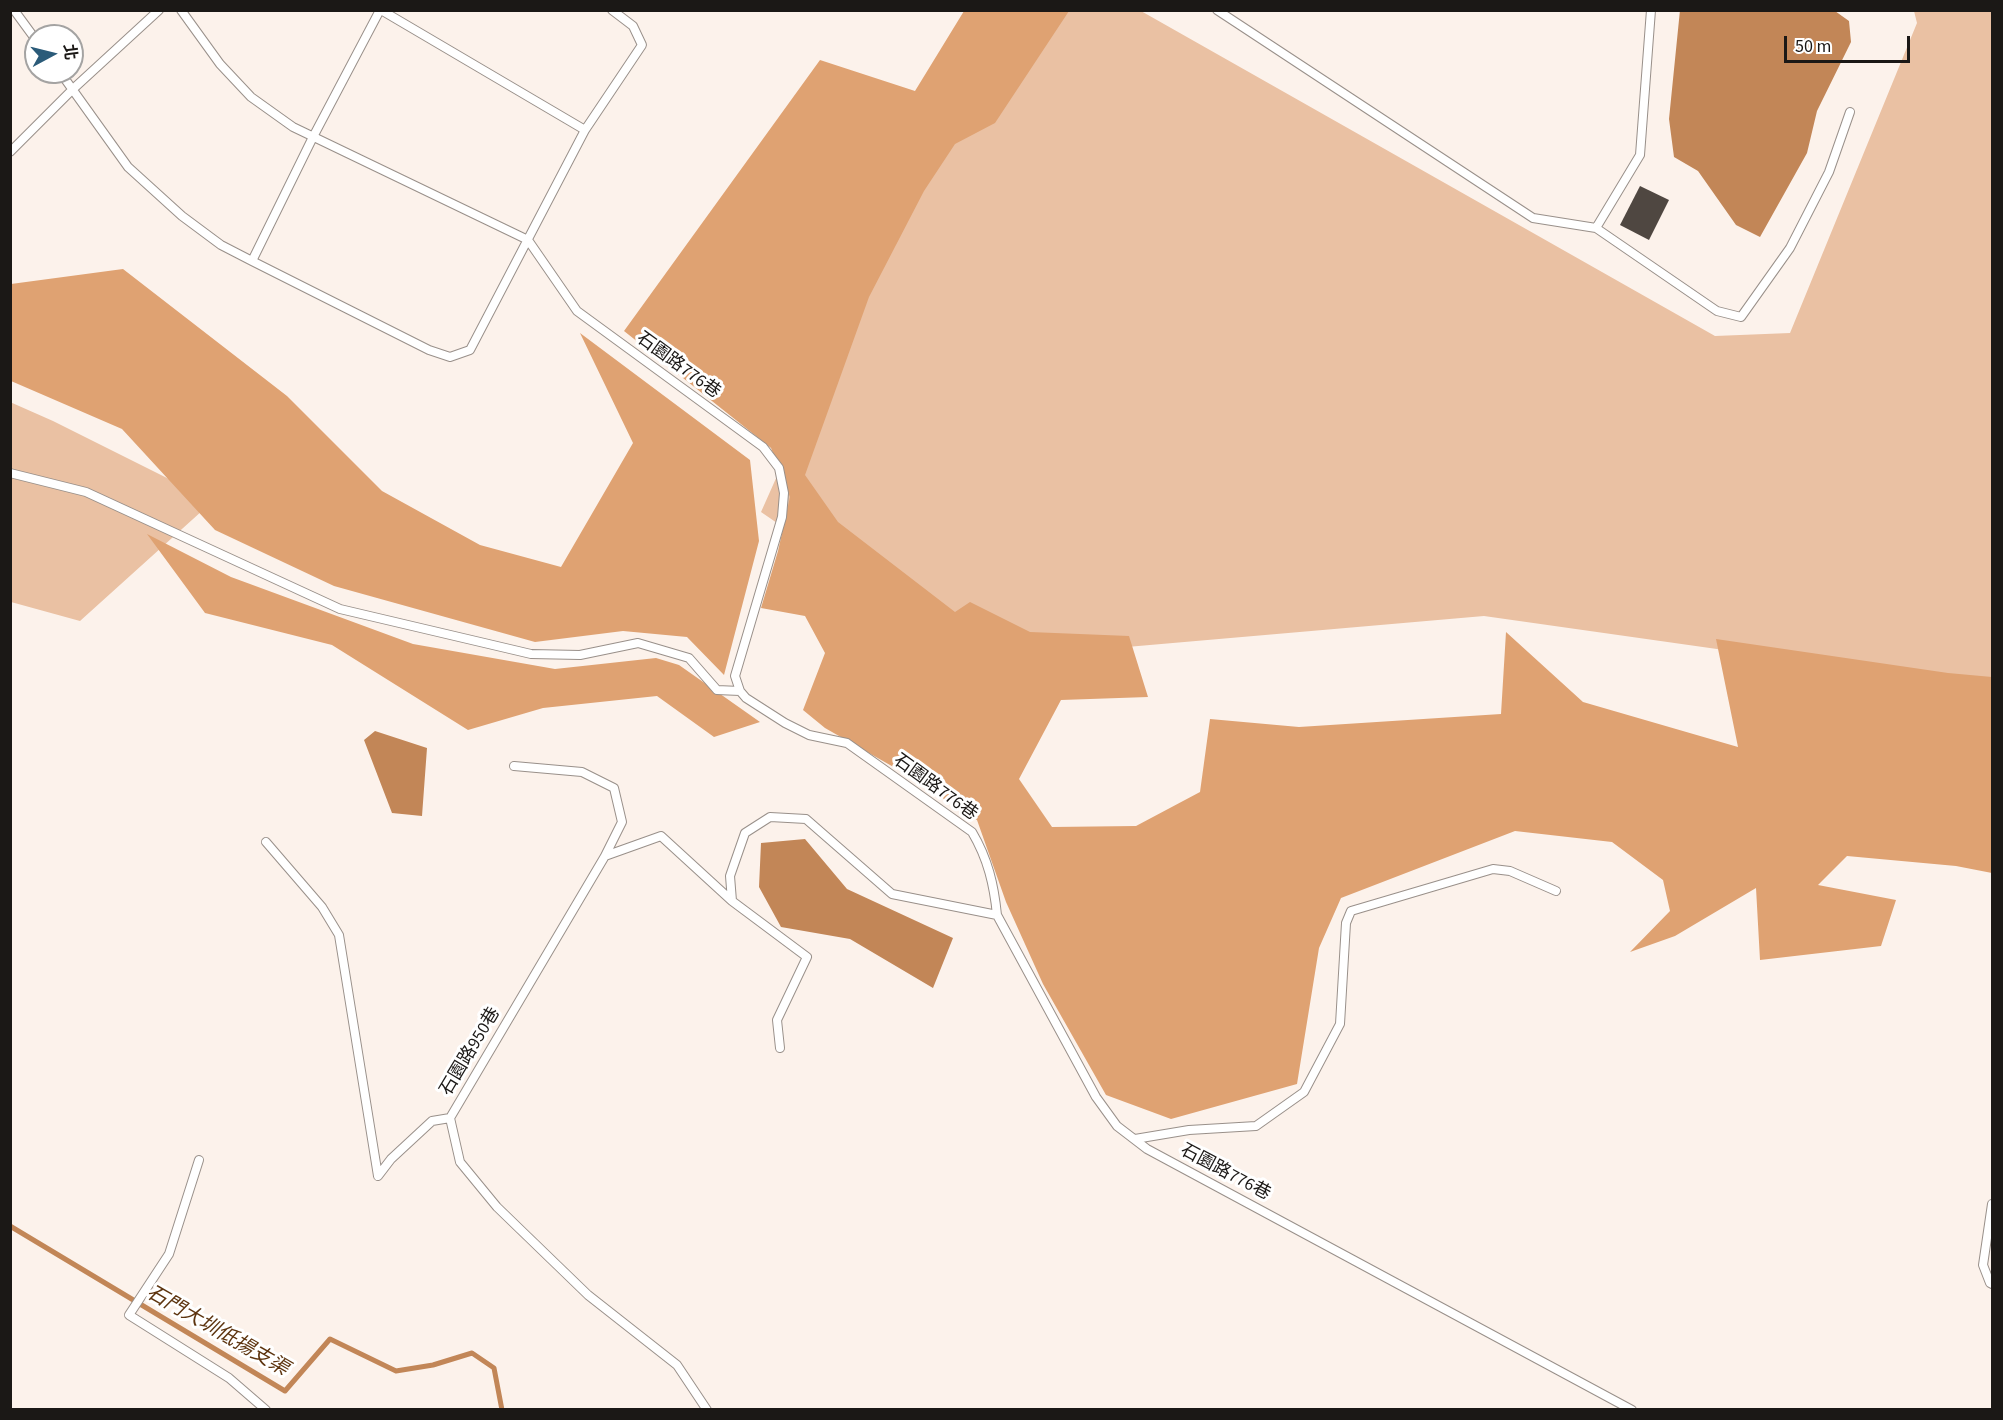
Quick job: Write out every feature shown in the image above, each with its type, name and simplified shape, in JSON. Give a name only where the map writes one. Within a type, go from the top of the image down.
[{"type":"lane","points":[[14,10],[24,24]]},
{"type":"lane","points":[[10,152],[73,89],[159,10]]},
{"type":"lane","points":[[181,10],[220,64],[251,97],[293,127],[528,240]]},
{"type":"lane","points":[[252,261],[313,137],[380,10],[585,130]]},
{"type":"lane","points":[[69,84],[128,167],[182,216],[221,245],[429,350],[450,357],[470,350],[585,130],[642,45],[633,26],[612,10]]},
{"type":"lane","points":[[1217,10],[1533,218],[1596,228],[1717,311],[1741,317],[1790,248],[1829,172],[1850,112]]},
{"type":"lane","points":[[1596,228],[1640,155],[1651,10]]},
{"type":"lane","name":"石園路776巷","points":[[528,240],[577,311],[740,429],[763,447],[779,468],[784,493],[782,517],[735,676],[740,691],[746,698],[785,723],[809,735],[847,743],[972,832],[983,850],[994,884],[997,915],[1096,1097],[1117,1126],[1158,1154],[1632,1410]]},
{"type":"lane","points":[[10,473],[86,492],[340,609],[531,654],[580,655],[638,643],[689,658],[717,690],[740,691]]},
{"type":"lane","name":"石園路950巷","points":[[514,766],[582,772],[614,788],[622,822],[450,1118],[460,1162],[497,1207],[588,1295],[677,1365],[707,1410]]},
{"type":"lane","points":[[732,901],[729,876],[745,833],[770,817],[806,819],[892,894],[997,915]]},
{"type":"lane","points":[[604,856],[661,836],[732,901],[807,957],[777,1020],[780,1048]]},
{"type":"lane","points":[[266,842],[322,908],[339,935],[378,1176],[391,1158],[432,1120],[450,1118]]},
{"type":"lane","points":[[1135,1139],[1188,1130],[1256,1126],[1304,1092],[1340,1024],[1346,923],[1351,911],[1493,869],[1510,871],[1556,891]]},
{"type":"lane","points":[[199,1160],[169,1254],[129,1315],[229,1378],[266,1410]]},
{"type":"lane","points":[[1992,1204],[1983,1265],[1992,1284]]},
{"type":"shaded area","points":[[1680,10],[1835,11],[1849,21],[1851,42],[1817,111],[1807,153],[1760,237],[1736,225],[1698,171],[1674,157],[1669,119]]},
{"type":"shaded area","points":[[964,11],[1069,11],[995,123],[955,144],[924,191],[869,297],[805,475],[838,522],[955,612],[970,602],[1030,632],[1129,636],[1148,697],[1061,700],[1019,779],[1052,827],[1136,826],[1200,792],[1210,719],[1299,727],[1501,714],[1506,632],[1583,702],[1738,747],[1716,639],[1948,673],[1992,677],[1992,873],[1956,866],[1847,856],[1818,885],[1896,900],[1881,946],[1760,960],[1756,888],[1675,936],[1630,952],[1670,911],[1663,880],[1612,842],[1515,831],[1341,898],[1319,948],[1297,1084],[1171,1119],[1106,1095],[1043,984],[1006,902],[977,820],[897,769],[825,728],[803,710],[825,653],[805,616],[761,608],[778,551],[790,497],[771,448],[624,331],[820,60],[915,91]]},
{"type":"shaded area","points":[[984,11],[1141,11],[1715,336],[1790,333],[1917,23],[1914,11],[1992,11],[1992,688],[1484,616],[977,660],[761,512]]},
{"type":"shaded area","points":[[123,269],[287,396],[382,491],[480,545],[561,567],[633,443],[580,333],[750,460],[759,541],[724,675],[687,637],[623,631],[535,642],[334,586],[215,530],[122,429],[11,381],[11,284]]},
{"type":"shaded area","points":[[10,402],[213,501],[80,621],[11,602]]},
{"type":"shaded area","points":[[147,534],[231,577],[413,644],[555,669],[656,658],[679,665],[760,722],[714,737],[657,696],[543,708],[468,730],[332,645],[205,613]]},
{"type":"shaded area","points":[[375,731],[427,748],[422,816],[392,813],[364,740]]},
{"type":"shaded area","points":[[805,839],[847,889],[953,938],[933,988],[850,939],[781,927],[759,887],[761,843]]},
{"type":"building","points":[[1640,186],[1669,200],[1649,240],[1620,225]]},
{"type":"waterway","name":"石門大圳低揚支渠","points":[[10,1226],[285,1391],[330,1339],[396,1371],[433,1365],[472,1353],[494,1368],[502,1410]]}]
